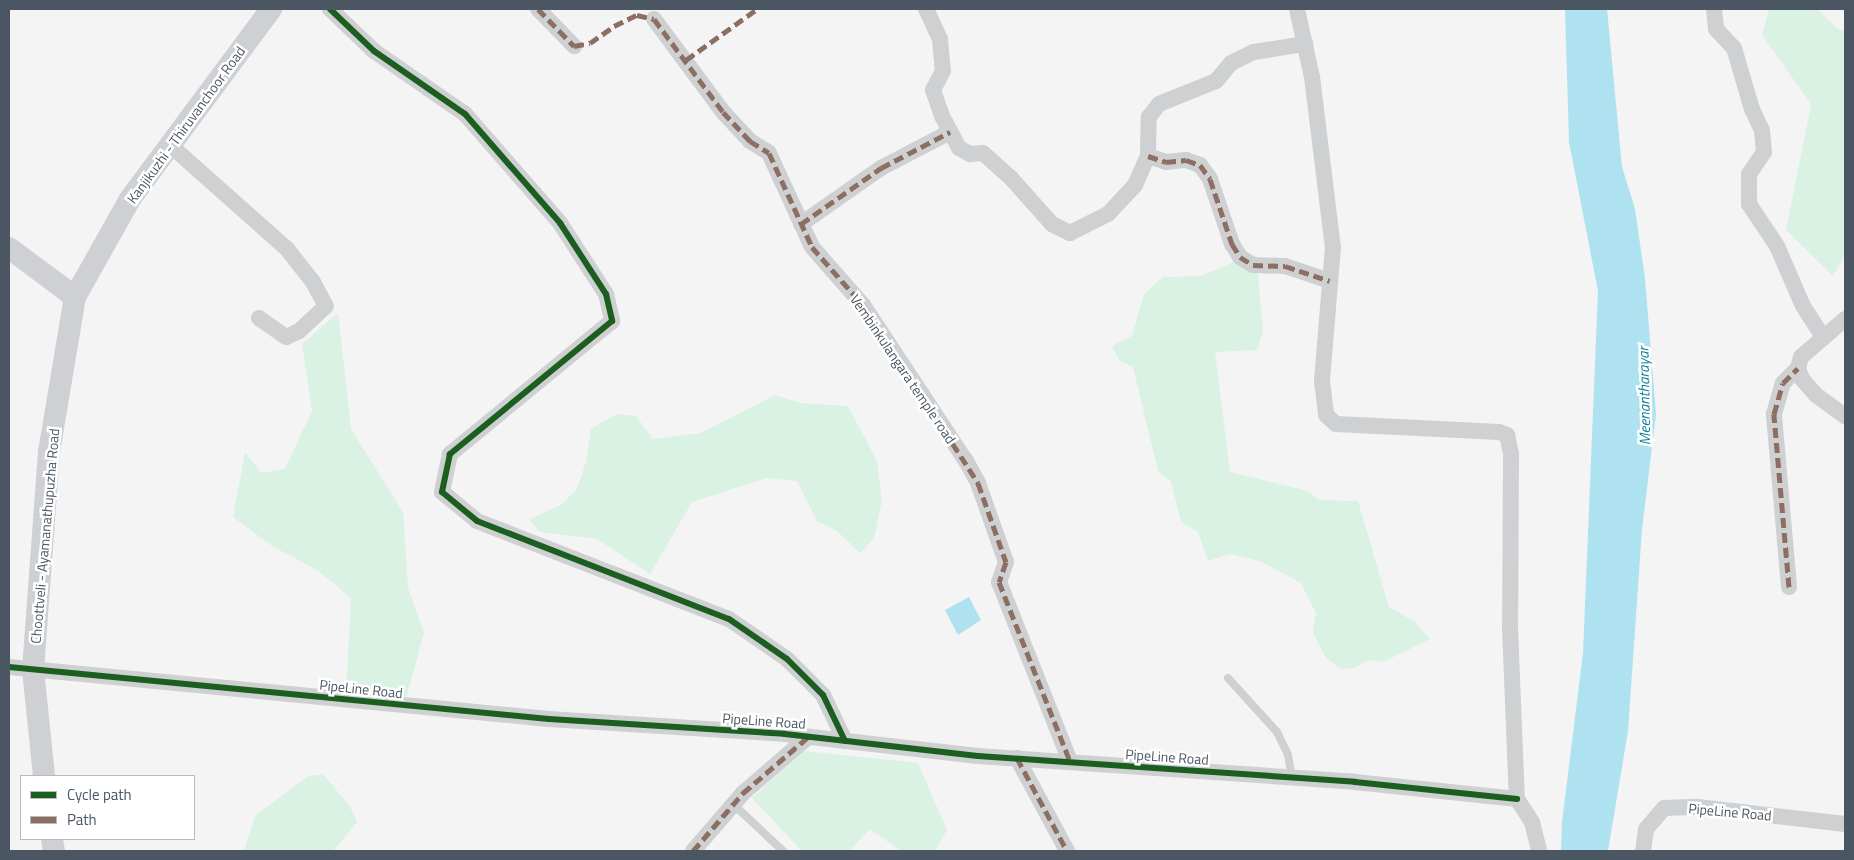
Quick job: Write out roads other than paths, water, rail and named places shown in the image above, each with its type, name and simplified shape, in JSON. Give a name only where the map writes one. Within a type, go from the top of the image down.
[{"type":"main road","name":"Kanjikuzhi - Thiruvanchoor Road","points":[[75,297],[130,199],[272,9]]},
{"type":"main road","points":[[9,248],[75,297]]},
{"type":"main road","name":"Choottveli - Ayamanathupuzha Road","points":[[44,775],[33,670],[49,452],[75,297]]},
{"type":"street","points":[[330,9],[374,51],[465,114],[560,223],[606,294],[612,321],[450,454],[442,492],[477,520],[618,578],[729,618],[787,659],[823,695],[845,741]]},
{"type":"street","points":[[538,9],[574,46]]},
{"type":"street","points":[[926,9],[940,39],[943,71],[934,90],[950,132],[959,148],[970,154],[983,153],[1011,178],[1052,224],[1070,233],[1108,214],[1135,185],[1148,156],[1149,118],[1159,104],[1216,81],[1231,63],[1254,52],[1305,44]]},
{"type":"street","points":[[1297,9],[1305,44],[1332,238],[1322,380],[1323,404],[1331,420],[1336,424],[1507,435],[1511,454],[1510,628],[1517,799],[1532,822],[1539,851]]},
{"type":"street","points":[[1714,9],[1716,29],[1734,48],[1752,110],[1762,130],[1764,152],[1749,174],[1749,204],[1777,246],[1803,306],[1823,337]]},
{"type":"street","name":"Vembinkulangara temple road","points":[[654,19],[723,112],[750,141],[769,153],[812,247],[863,305],[978,483],[1006,562],[1000,582],[1070,761]]},
{"type":"street","points":[[801,224],[881,168],[950,132]]},
{"type":"street","points":[[170,145],[287,249],[313,282],[326,306],[299,332],[286,337],[259,318]]},
{"type":"street","points":[[1148,156],[1166,162],[1186,160],[1200,165],[1210,179],[1232,244],[1240,257],[1252,265],[1285,266],[1330,281]]},
{"type":"street","points":[[1789,587],[1774,414],[1782,383],[1798,368],[1801,357],[1845,319]]},
{"type":"street","points":[[1798,368],[1802,379],[1816,396],[1845,416]]},
{"type":"street","name":"PipeLine Road","points":[[9,667],[549,719],[808,737],[1017,758],[1292,778],[1517,799]]},
{"type":"street","points":[[693,851],[733,804],[808,737]]},
{"type":"street","points":[[1017,758],[1067,851]]},
{"type":"street","name":"PipeLine Road","points":[[1643,851],[1646,829],[1664,808],[1698,807],[1845,824]]},
{"type":"lane","points":[[1228,678],[1277,732],[1288,755],[1292,778]]},
{"type":"lane","points":[[733,804],[783,851]]},
{"type":"water","name":"Meenantharayar","points":[[1565,9],[1607,9],[1622,167],[1635,209],[1645,278],[1656,414],[1642,529],[1628,731],[1608,851],[1561,851],[1562,822],[1583,653],[1598,291],[1569,142]]},
{"type":"water","points":[[969,597],[981,620],[958,635],[945,610]]}]
